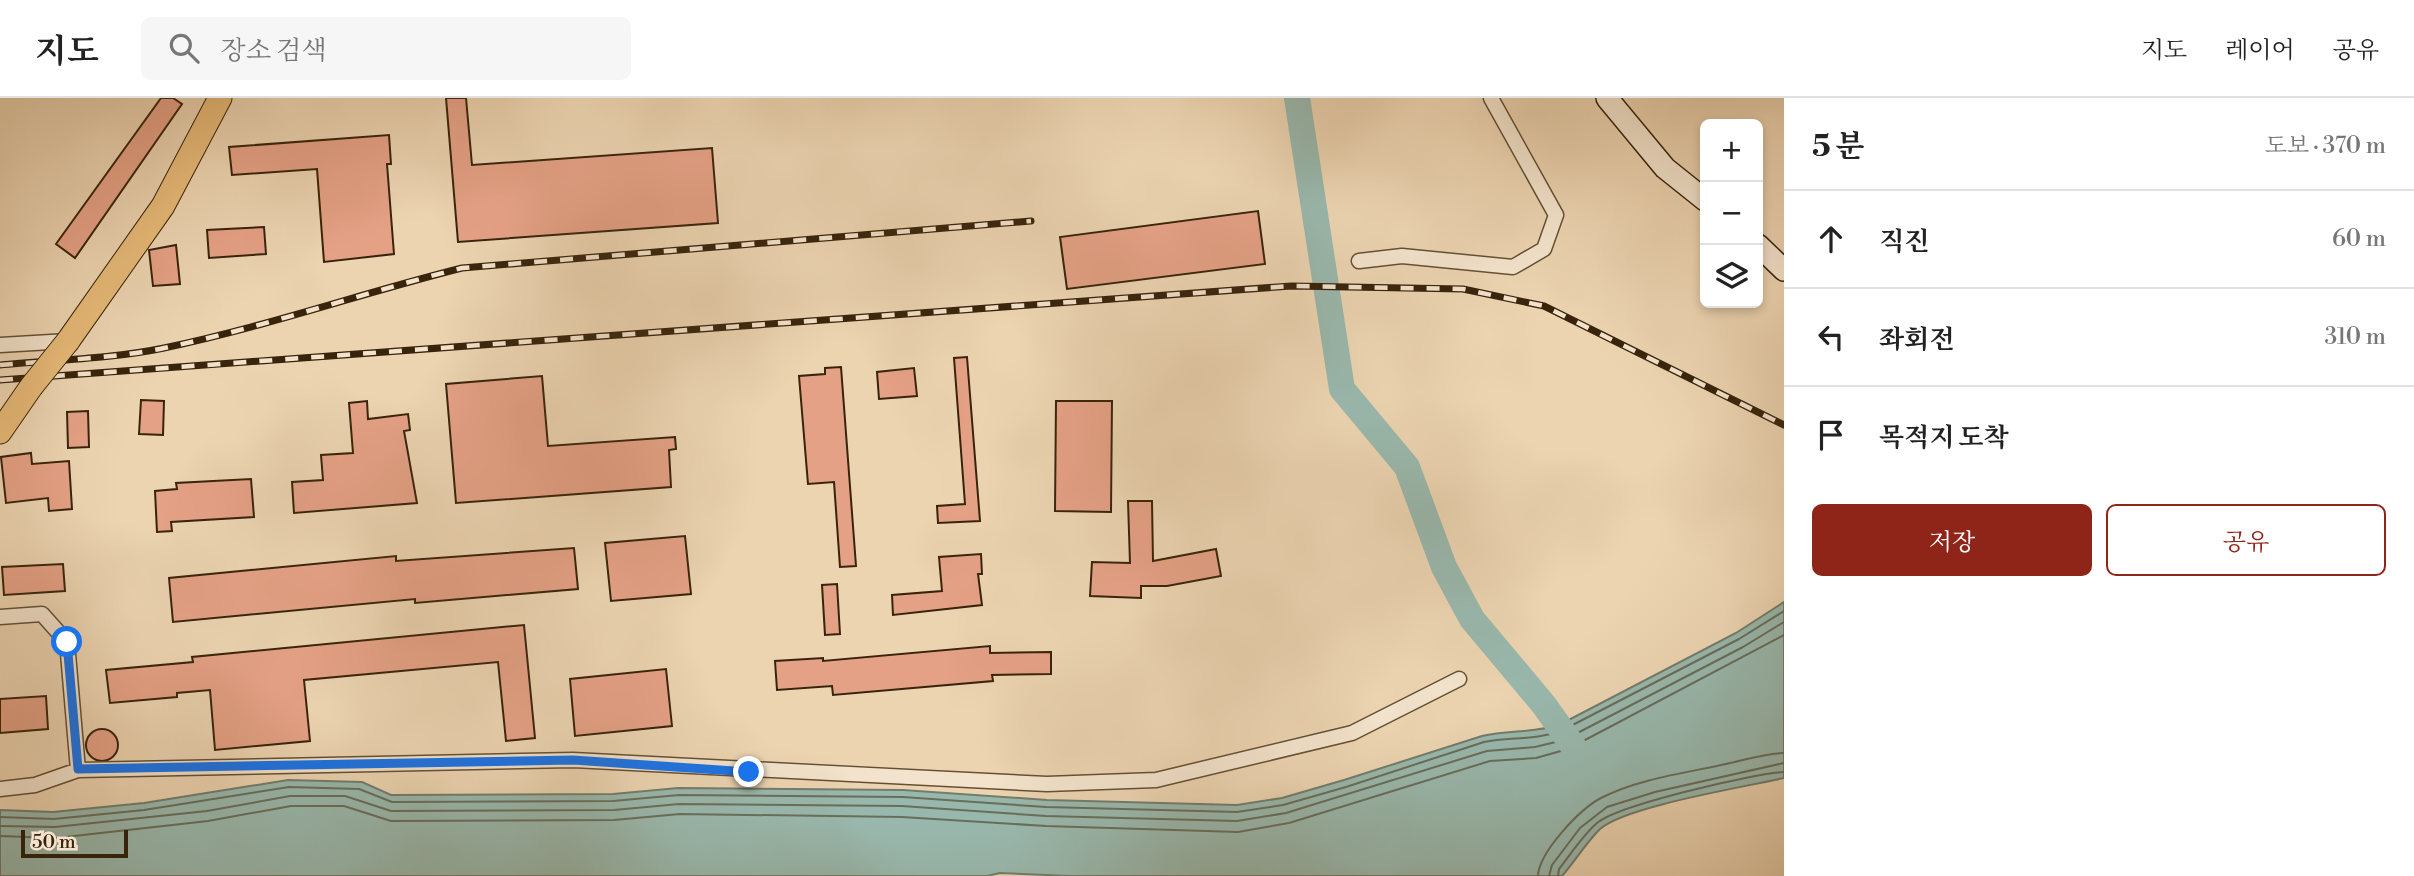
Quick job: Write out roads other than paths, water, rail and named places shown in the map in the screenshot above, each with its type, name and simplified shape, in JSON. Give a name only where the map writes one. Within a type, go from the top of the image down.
[{"type":"main road","points":[[0,432],[163,206],[220,98]]},
{"type":"main road","points":[[1607,98],[1664,168],[1700,196]]},
{"type":"main road","points":[[1763,250],[1784,270]]},
{"type":"street","points":[[1359,261],[1402,256],[1513,267],[1544,249],[1556,215],[1492,98]]},
{"type":"street","points":[[0,345],[68,341]]},
{"type":"street","points":[[0,617],[42,614],[67,642],[78,769]]},
{"type":"street","points":[[0,789],[35,785],[78,769],[573,760],[1046,784],[1156,780],[1352,733],[1459,679]]},
{"type":"water","points":[[1784,602],[1784,778],[1659,805],[1614,821],[1595,834],[1562,876],[1069,876],[1000,873],[987,876],[0,876],[0,810],[53,812],[144,803],[288,780],[362,782],[391,795],[613,794],[678,788],[903,790],[1047,800],[1237,805],[1282,798],[1482,736],[1559,725],[1736,633]]},
{"type":"waterway","points":[[1297,98],[1342,389],[1407,467],[1444,567],[1472,619],[1544,705],[1578,753]]},
{"type":"railway","points":[[0,365],[103,357],[164,348],[462,268],[1031,221]]},
{"type":"railway","points":[[0,380],[1291,286],[1463,289],[1544,306],[1784,425]]}]
